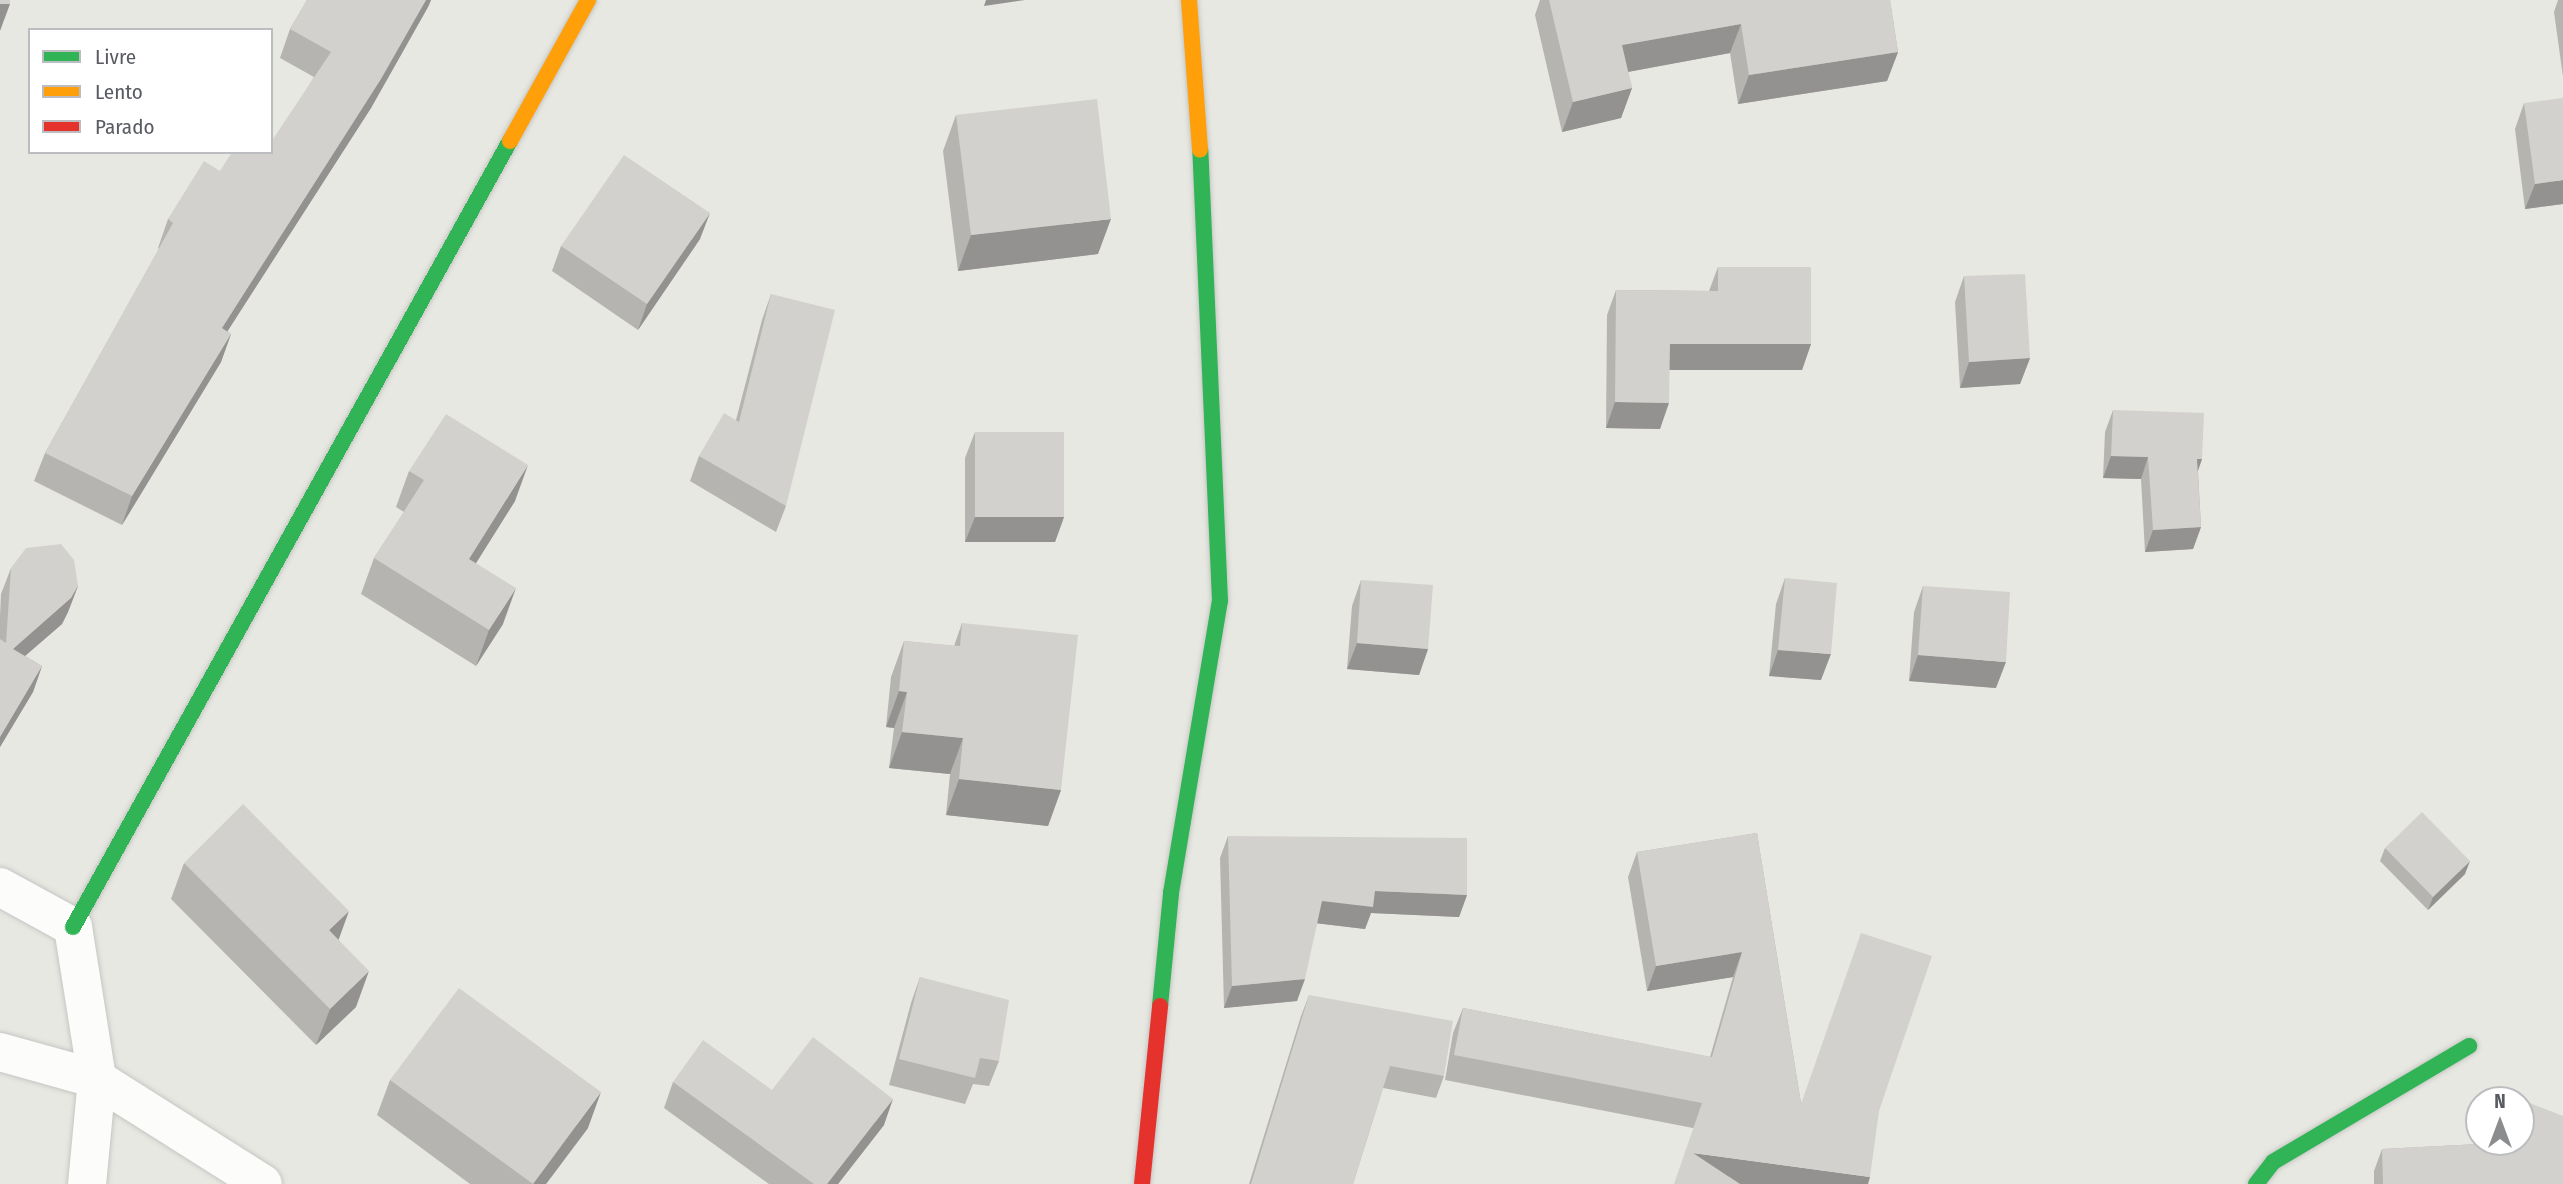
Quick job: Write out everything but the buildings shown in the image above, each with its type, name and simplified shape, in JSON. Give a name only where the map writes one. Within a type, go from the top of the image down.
[{"type":"street","points":[[87,1184],[97,1079],[73,927],[588,0]]},
{"type":"street","points":[[1142,1184],[1171,893],[1220,601],[1196,56],[1189,0]]},
{"type":"street","points":[[0,887],[73,927]]},
{"type":"street","points":[[2256,1184],[2273,1162],[2469,1046]]},
{"type":"street","points":[[0,1052],[97,1079],[263,1184]]},
{"type":"traffic: fast","points":[[73,927],[510,141]]},
{"type":"traffic: fast","points":[[1160,1006],[1171,893],[1220,601],[1200,150]]},
{"type":"traffic: fast","points":[[2256,1184],[2273,1162],[2469,1046]]},
{"type":"traffic: slow","points":[[510,141],[588,0]]},
{"type":"traffic: slow","points":[[1189,0],[1200,150]]},
{"type":"traffic: jam","points":[[1142,1184],[1160,1006]]}]
